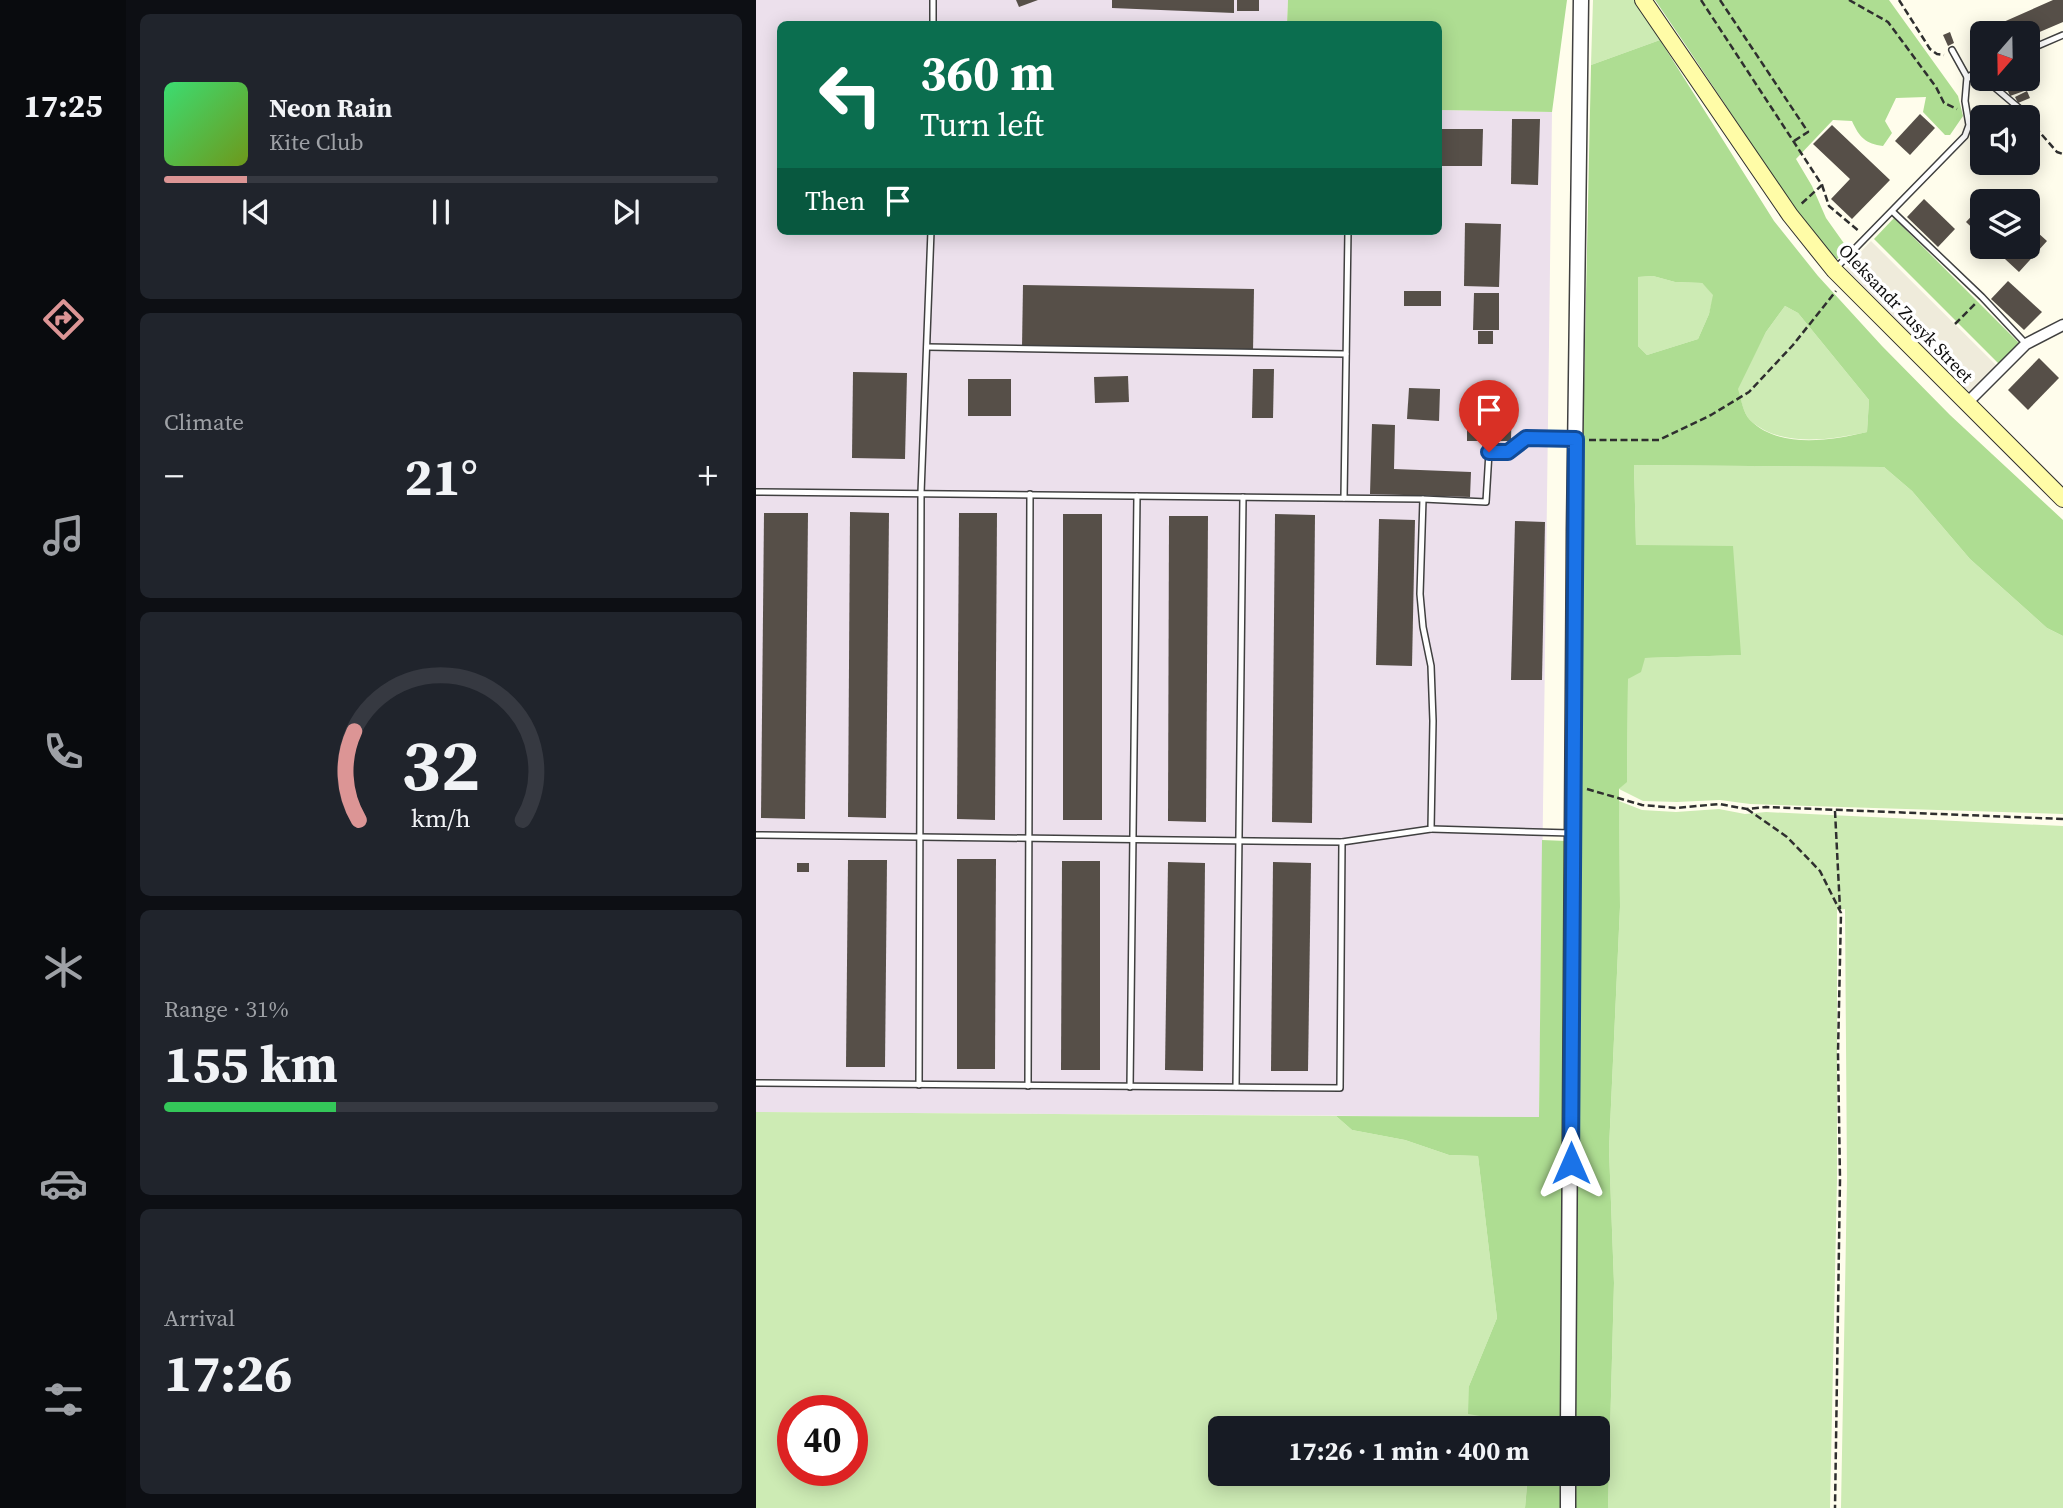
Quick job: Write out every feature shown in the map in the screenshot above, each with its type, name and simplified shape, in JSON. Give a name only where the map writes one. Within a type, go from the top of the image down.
[{"type":"main road","name":"Oleksandr Zusyk Street","points":[[1643,0],[1790,215],[1839,275],[2063,499]]},
{"type":"street","points":[[1569,1416],[1581,0]]},
{"type":"street","points":[[1967,403],[2026,344],[2063,325]]},
{"type":"street","points":[[1568,1486],[1568,1508]]},
{"type":"lane","points":[[933,0],[933,21]]},
{"type":"lane","points":[[2040,45],[2063,35]]},
{"type":"lane","points":[[1839,275],[1868,237],[1965,136],[1969,125],[1966,108],[1967,77],[1952,50]]},
{"type":"lane","points":[[1967,77],[1993,86],[2015,105]]},
{"type":"lane","points":[[1893,212],[1982,297],[2026,344]]},
{"type":"lane","points":[[919,1085],[921,493],[931,235]]},
{"type":"lane","points":[[1344,498],[1348,235]]},
{"type":"lane","points":[[927,347],[1346,354]]},
{"type":"lane","points":[[756,492],[1423,499],[1486,502],[1489,452],[1508,452],[1526,438],[1576,439]]},
{"type":"lane","points":[[1028,1086],[1030,494]]},
{"type":"lane","points":[[1130,1087],[1137,496]]},
{"type":"lane","points":[[1236,1087],[1243,497]]},
{"type":"lane","points":[[1423,499],[1420,594],[1431,666],[1433,721],[1430,829]]},
{"type":"lane","points":[[756,835],[1342,842],[1430,829],[1573,833]]},
{"type":"lane","points":[[756,1083],[1340,1088],[1342,842]]},
{"type":"path","points":[[1701,0],[1822,185],[1829,206],[1849,225],[1868,237]]},
{"type":"path","points":[[1720,0],[1808,132],[1794,141]]},
{"type":"path","points":[[1849,0],[1888,22],[1936,87],[1944,103],[1957,109],[1966,108]]},
{"type":"path","points":[[1899,0],[1930,49],[1944,55],[1952,50]]},
{"type":"path","points":[[2040,133],[2063,155]]},
{"type":"path","points":[[1790,215],[1822,185]]},
{"type":"path","points":[[1576,439],[1659,440],[1711,415],[1749,392],[1793,345],[1839,275]]},
{"type":"path","points":[[1955,324],[1982,297]]},
{"type":"path","points":[[1573,786],[1625,798],[1642,805],[1676,808],[1719,804],[1747,809],[1766,807],[2063,819]]},
{"type":"path","points":[[1747,809],[1787,836],[1820,871],[1841,913]]},
{"type":"path","points":[[1835,811],[1841,913],[1835,1508]]},
{"type":"shaded area","points":[[756,0],[1288,0],[1287,21],[777,21],[777,235],[1442,235],[1442,110],[1552,112],[1539,1117],[756,1112]]},
{"type":"shaded area","points":[[1871,241],[1998,367],[1968,397],[1844,270]]},
{"type":"green space","points":[[1288,0],[1567,0],[1552,112],[1442,110],[1442,21],[1287,21]]},
{"type":"green space","points":[[1593,0],[1635,0],[1660,40],[1591,65]]},
{"type":"green space","points":[[1655,0],[1889,0],[1958,96],[1963,116],[1950,135],[1945,135],[1923,112],[1926,97],[1896,98],[1885,121],[1892,133],[1883,146],[1864,139],[1852,121],[1833,120],[1796,159],[1826,218],[1848,249],[1834,262],[1765,165]]},
{"type":"green space","points":[[1660,40],[1774,221],[1818,276],[1950,415],[2063,520],[2063,636],[2047,628],[1970,559],[1912,491],[1884,467],[1634,465],[1636,545],[1733,546],[1741,655],[1645,658],[1641,672],[1628,679],[1627,782],[1619,789],[1620,907],[1609,1149],[1614,1283],[1610,1433],[1610,1416],[1572,1416],[1581,528],[1591,65]],"holes":[[[1653,276],[1675,282],[1702,283],[1713,295],[1709,314],[1698,339],[1647,355],[1638,346],[1638,277]],[[1785,306],[1798,313],[1869,400],[1867,432],[1821,440],[1790,439],[1762,429],[1748,417],[1738,389],[1766,332]]]},
{"type":"green space","points":[[1894,218],[2021,345],[2000,365],[1874,239]]},
{"type":"green space","points":[[1653,276],[1675,282],[1702,283],[1714,295],[1698,339],[1647,355],[1638,346],[1638,277]]},
{"type":"green space","points":[[1785,306],[1798,313],[1869,400],[1867,432],[1822,439],[1790,438],[1762,429],[1748,417],[1737,389],[1766,332]]},
{"type":"green space","points":[[1634,465],[1884,467],[1912,491],[1970,559],[2047,628],[2063,636],[2063,814],[1750,804],[1720,800],[1643,801],[1619,789],[1627,781],[1628,679],[1645,658],[1741,655],[1636,545]]},
{"type":"green space","points":[[1619,801],[1642,810],[1676,812],[1719,809],[1745,814],[1766,812],[2063,826],[2063,1508],[1841,1508],[1847,1180],[1845,909],[1837,910],[1837,1179],[1830,1508],[1608,1508],[1614,1283],[1609,1149],[1620,907]]},
{"type":"green space","points":[[1542,840],[1567,841],[1562,1416],[1468,1414],[1469,1386],[1497,1318],[1478,1156],[1449,1155],[1405,1140],[1352,1130],[1336,1116],[1539,1117]]},
{"type":"green space","points":[[756,1112],[1336,1116],[1352,1130],[1405,1140],[1449,1155],[1478,1156],[1497,1318],[1469,1386],[1505,1416],[1208,1416],[1208,1486],[1527,1486],[1525,1508],[756,1508]]},
{"type":"green space","points":[[1527,1486],[1561,1486],[1561,1508],[1525,1508]]},
{"type":"green space","points":[[1572,1486],[1609,1486],[1608,1508],[1571,1508]]},
{"type":"building","points":[[1016,0],[1038,0],[1019,7]]},
{"type":"building","points":[[1112,0],[1234,0],[1234,13],[1112,8]]},
{"type":"building","points":[[1237,0],[1259,0],[1259,11],[1237,11]]},
{"type":"building","points":[[2053,0],[2063,0],[2063,22],[2040,32],[2040,21],[2006,21]]},
{"type":"building","points":[[1950,32],[1954,43],[1948,46],[1943,35]]},
{"type":"building","points":[[2008,91],[2024,91],[2010,96]]},
{"type":"building","points":[[2027,91],[2030,98],[2018,103],[2015,97]]},
{"type":"building","points":[[1920,114],[1935,128],[1910,155],[1895,141]]},
{"type":"building","points":[[1512,119],[1540,119],[1538,185],[1511,184]]},
{"type":"building","points":[[1832,125],[1890,180],[1852,219],[1831,199],[1850,179],[1813,144]]},
{"type":"building","points":[[1442,129],[1483,129],[1482,166],[1442,166]]},
{"type":"building","points":[[1924,199],[1955,229],[1938,247],[1907,217]]},
{"type":"building","points":[[1465,223],[1501,224],[1499,287],[1464,286]]},
{"type":"building","points":[[2040,235],[2047,241],[2040,249]]},
{"type":"building","points":[[2005,259],[2031,259],[2019,272]]},
{"type":"building","points":[[2008,281],[2042,312],[2024,330],[1991,299]]},
{"type":"building","points":[[1023,285],[1254,289],[1253,352],[1022,347]]},
{"type":"building","points":[[1404,291],[1441,291],[1441,306],[1404,306]]},
{"type":"building","points":[[1474,293],[1499,293],[1499,330],[1473,330]]},
{"type":"building","points":[[1478,331],[1493,331],[1493,344],[1478,344]]},
{"type":"building","points":[[2039,358],[2059,378],[2028,410],[2008,390]]},
{"type":"building","points":[[1253,369],[1274,369],[1273,418],[1252,418]]},
{"type":"building","points":[[853,372],[907,373],[905,459],[852,458]]},
{"type":"building","points":[[1128,376],[1129,402],[1095,403],[1094,377]]},
{"type":"building","points":[[968,379],[1011,379],[1011,416],[968,416]]},
{"type":"building","points":[[1409,388],[1440,389],[1439,421],[1407,419]]},
{"type":"building","points":[[1467,390],[1512,391],[1511,441],[1467,441]]},
{"type":"building","points":[[1372,424],[1395,425],[1394,469],[1471,472],[1470,497],[1370,494]]},
{"type":"building","points":[[850,512],[889,513],[886,818],[848,817]]},
{"type":"building","points":[[764,513],[808,513],[805,819],[761,818]]},
{"type":"building","points":[[959,513],[997,513],[995,820],[957,819]]},
{"type":"building","points":[[1063,514],[1102,514],[1102,820],[1063,820]]},
{"type":"building","points":[[1275,514],[1315,515],[1312,823],[1272,822]]},
{"type":"building","points":[[1169,516],[1208,516],[1206,822],[1168,821]]},
{"type":"building","points":[[1379,519],[1415,520],[1412,666],[1376,665]]},
{"type":"building","points":[[1515,521],[1545,522],[1542,680],[1511,680]]},
{"type":"building","points":[[957,859],[996,859],[995,1069],[957,1069]]},
{"type":"building","points":[[848,860],[887,860],[885,1067],[846,1067]]},
{"type":"building","points":[[1062,861],[1100,861],[1100,1070],[1061,1070]]},
{"type":"building","points":[[1168,862],[1205,863],[1203,1071],[1165,1070]]},
{"type":"building","points":[[1273,862],[1311,863],[1308,1071],[1271,1071]]},
{"type":"building","points":[[797,863],[809,863],[809,872],[797,872]]},
{"type":"route","points":[[1489,452],[1508,452],[1526,438],[1576,439],[1571,1163]]}]
